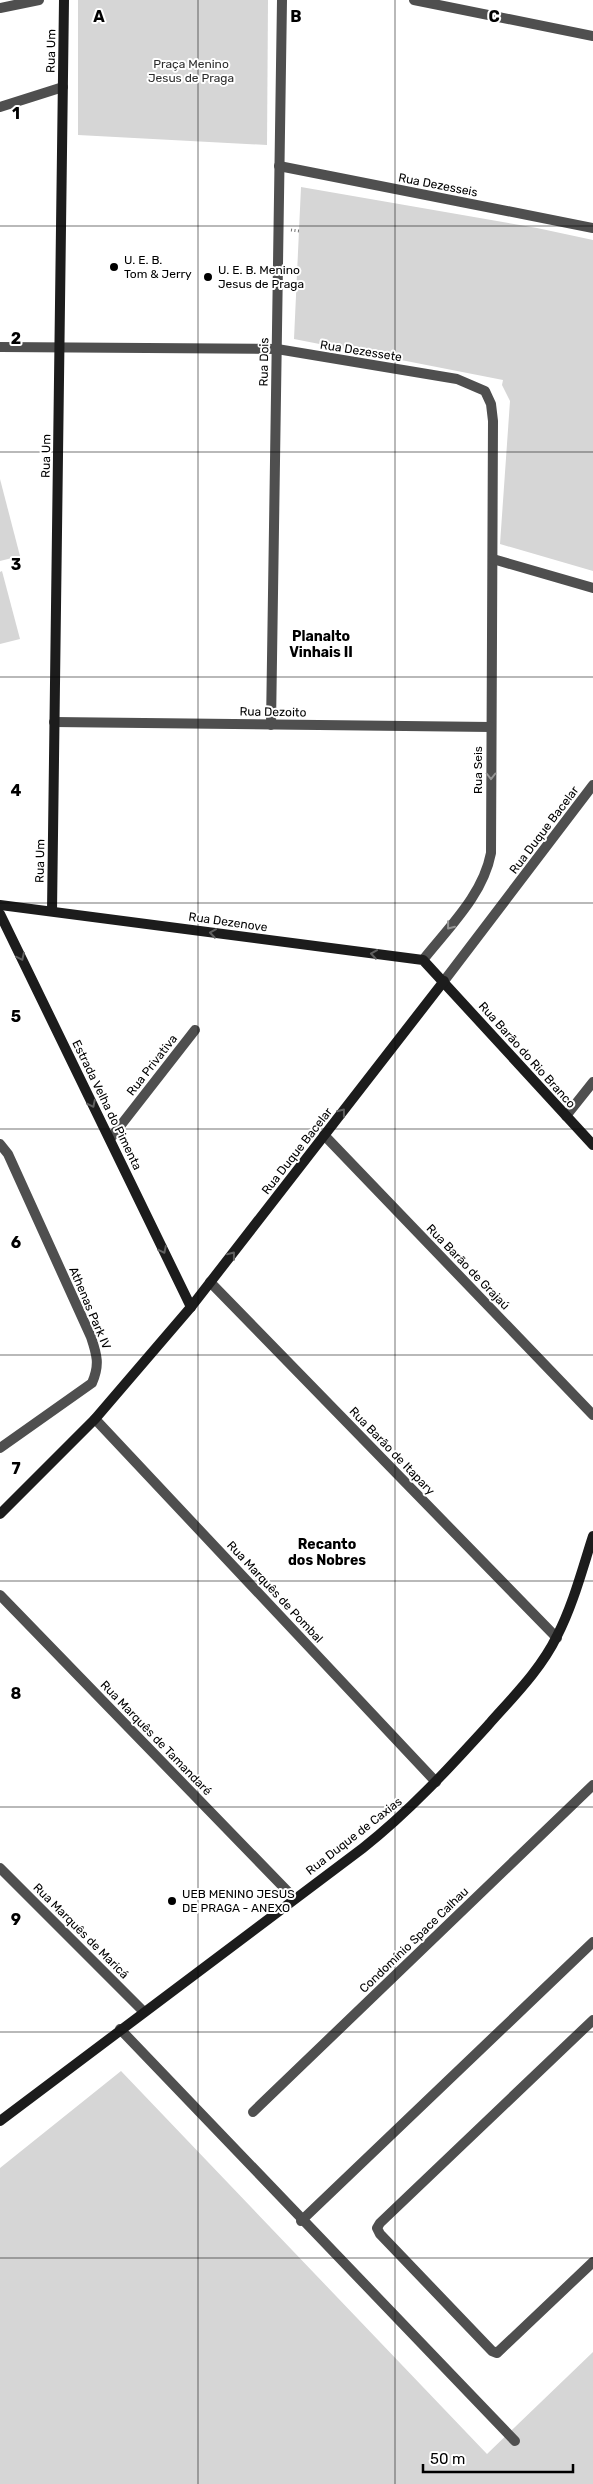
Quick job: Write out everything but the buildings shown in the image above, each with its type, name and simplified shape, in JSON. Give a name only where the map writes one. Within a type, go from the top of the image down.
[{"type":"main road","name":"Rua Um","points":[[52,911],[64,0]]},
{"type":"main road","name":"Rua Dezenove","points":[[0,905],[423,960]]},
{"type":"main road","name":"Estrada Velha do Pimenta","points":[[0,914],[191,1307]]},
{"type":"main road","points":[[423,960],[444,981]]},
{"type":"main road","name":"Rua Barão do Rio Branco","points":[[444,981],[593,1145]]},
{"type":"main road","name":"Rua Duque Bacelar","points":[[0,1514],[95,1419],[191,1307],[444,981]]},
{"type":"main road","name":"Rua Duque de Caxias","points":[[0,2121],[383,1832],[436,1782],[521,1688],[556,1638],[593,1536]]},
{"type":"street","points":[[0,8],[38,0]]},
{"type":"street","name":"Rua Dois","points":[[271,725],[282,0]]},
{"type":"street","points":[[414,0],[593,36]]},
{"type":"street","points":[[0,108],[63,87]]},
{"type":"street","name":"Rua Dezesseis","points":[[279,166],[593,228]]},
{"type":"street","name":"Rua Dezessete","points":[[0,347],[276,349],[456,379],[485,392],[491,404],[493,421],[494,559]]},
{"type":"street","points":[[494,559],[593,588]]},
{"type":"street","name":"Rua Seis","points":[[423,960],[479,888],[488,870],[491,853],[490,727],[494,559]]},
{"type":"street","name":"Rua Dezoito","points":[[54,722],[490,727]]},
{"type":"street","name":"Rua Duque Bacelar","points":[[444,981],[593,785]]},
{"type":"street","name":"Rua Privativa","points":[[110,1139],[195,1030]]},
{"type":"street","points":[[566,1116],[593,1082]]},
{"type":"street","name":"Rua Barão de Grajaú","points":[[324,1135],[593,1416]]},
{"type":"street","name":"Athenas Park IV","points":[[0,1144],[8,1154],[91,1338],[98,1355],[98,1368],[92,1383],[0,1448]]},
{"type":"street","name":"Rua Barão de Itapary","points":[[210,1282],[556,1638]]},
{"type":"street","name":"Rua Marquês de Pombal","points":[[95,1419],[436,1782]]},
{"type":"street","name":"Rua Marquês de Tamandaré","points":[[0,1595],[294,1898]]},
{"type":"street","name":"Condomínio Space Calhau","points":[[253,2112],[593,1785]]},
{"type":"street","name":"Rua Marquês de Maricá","points":[[0,1868],[144,2012]]},
{"type":"street","points":[[301,2221],[593,1942]]},
{"type":"street","points":[[593,2020],[380,2223],[377,2228],[393,2248],[492,2351],[497,2353],[593,2262]]},
{"type":"street","points":[[120,2029],[301,2221],[515,2441]]},
{"type":"green space","name":"Praça Menino Jesus de Praga","points":[[78,0],[268,0],[267,145],[78,135]]},
{"type":"green space","points":[[301,187],[537,228],[593,240],[593,571],[500,544],[510,401],[502,385],[503,380],[294,339]]},
{"type":"green space","points":[[0,479],[20,556],[0,561]]},
{"type":"green space","points":[[2,571],[20,639],[0,644],[0,572]]},
{"type":"green space","points":[[121,2071],[487,2454],[593,2352],[593,2484],[0,2484],[0,2168]]},
{"type":"place","name":"U. E. B. Tom & Jerry","points":[[114,267]]},
{"type":"place","name":"U. E. B. Menino Jesus de Praga","points":[[208,277]]},
{"type":"place","name":"UEB MENINO JESUS DE PRAGA - ANEXO","points":[[172,1901]]},
{"type":"district","name":"Planalto Vinhais II","points":[[321,644]]},
{"type":"district","name":"Recanto dos Nobres","points":[[327,1552]]}]
